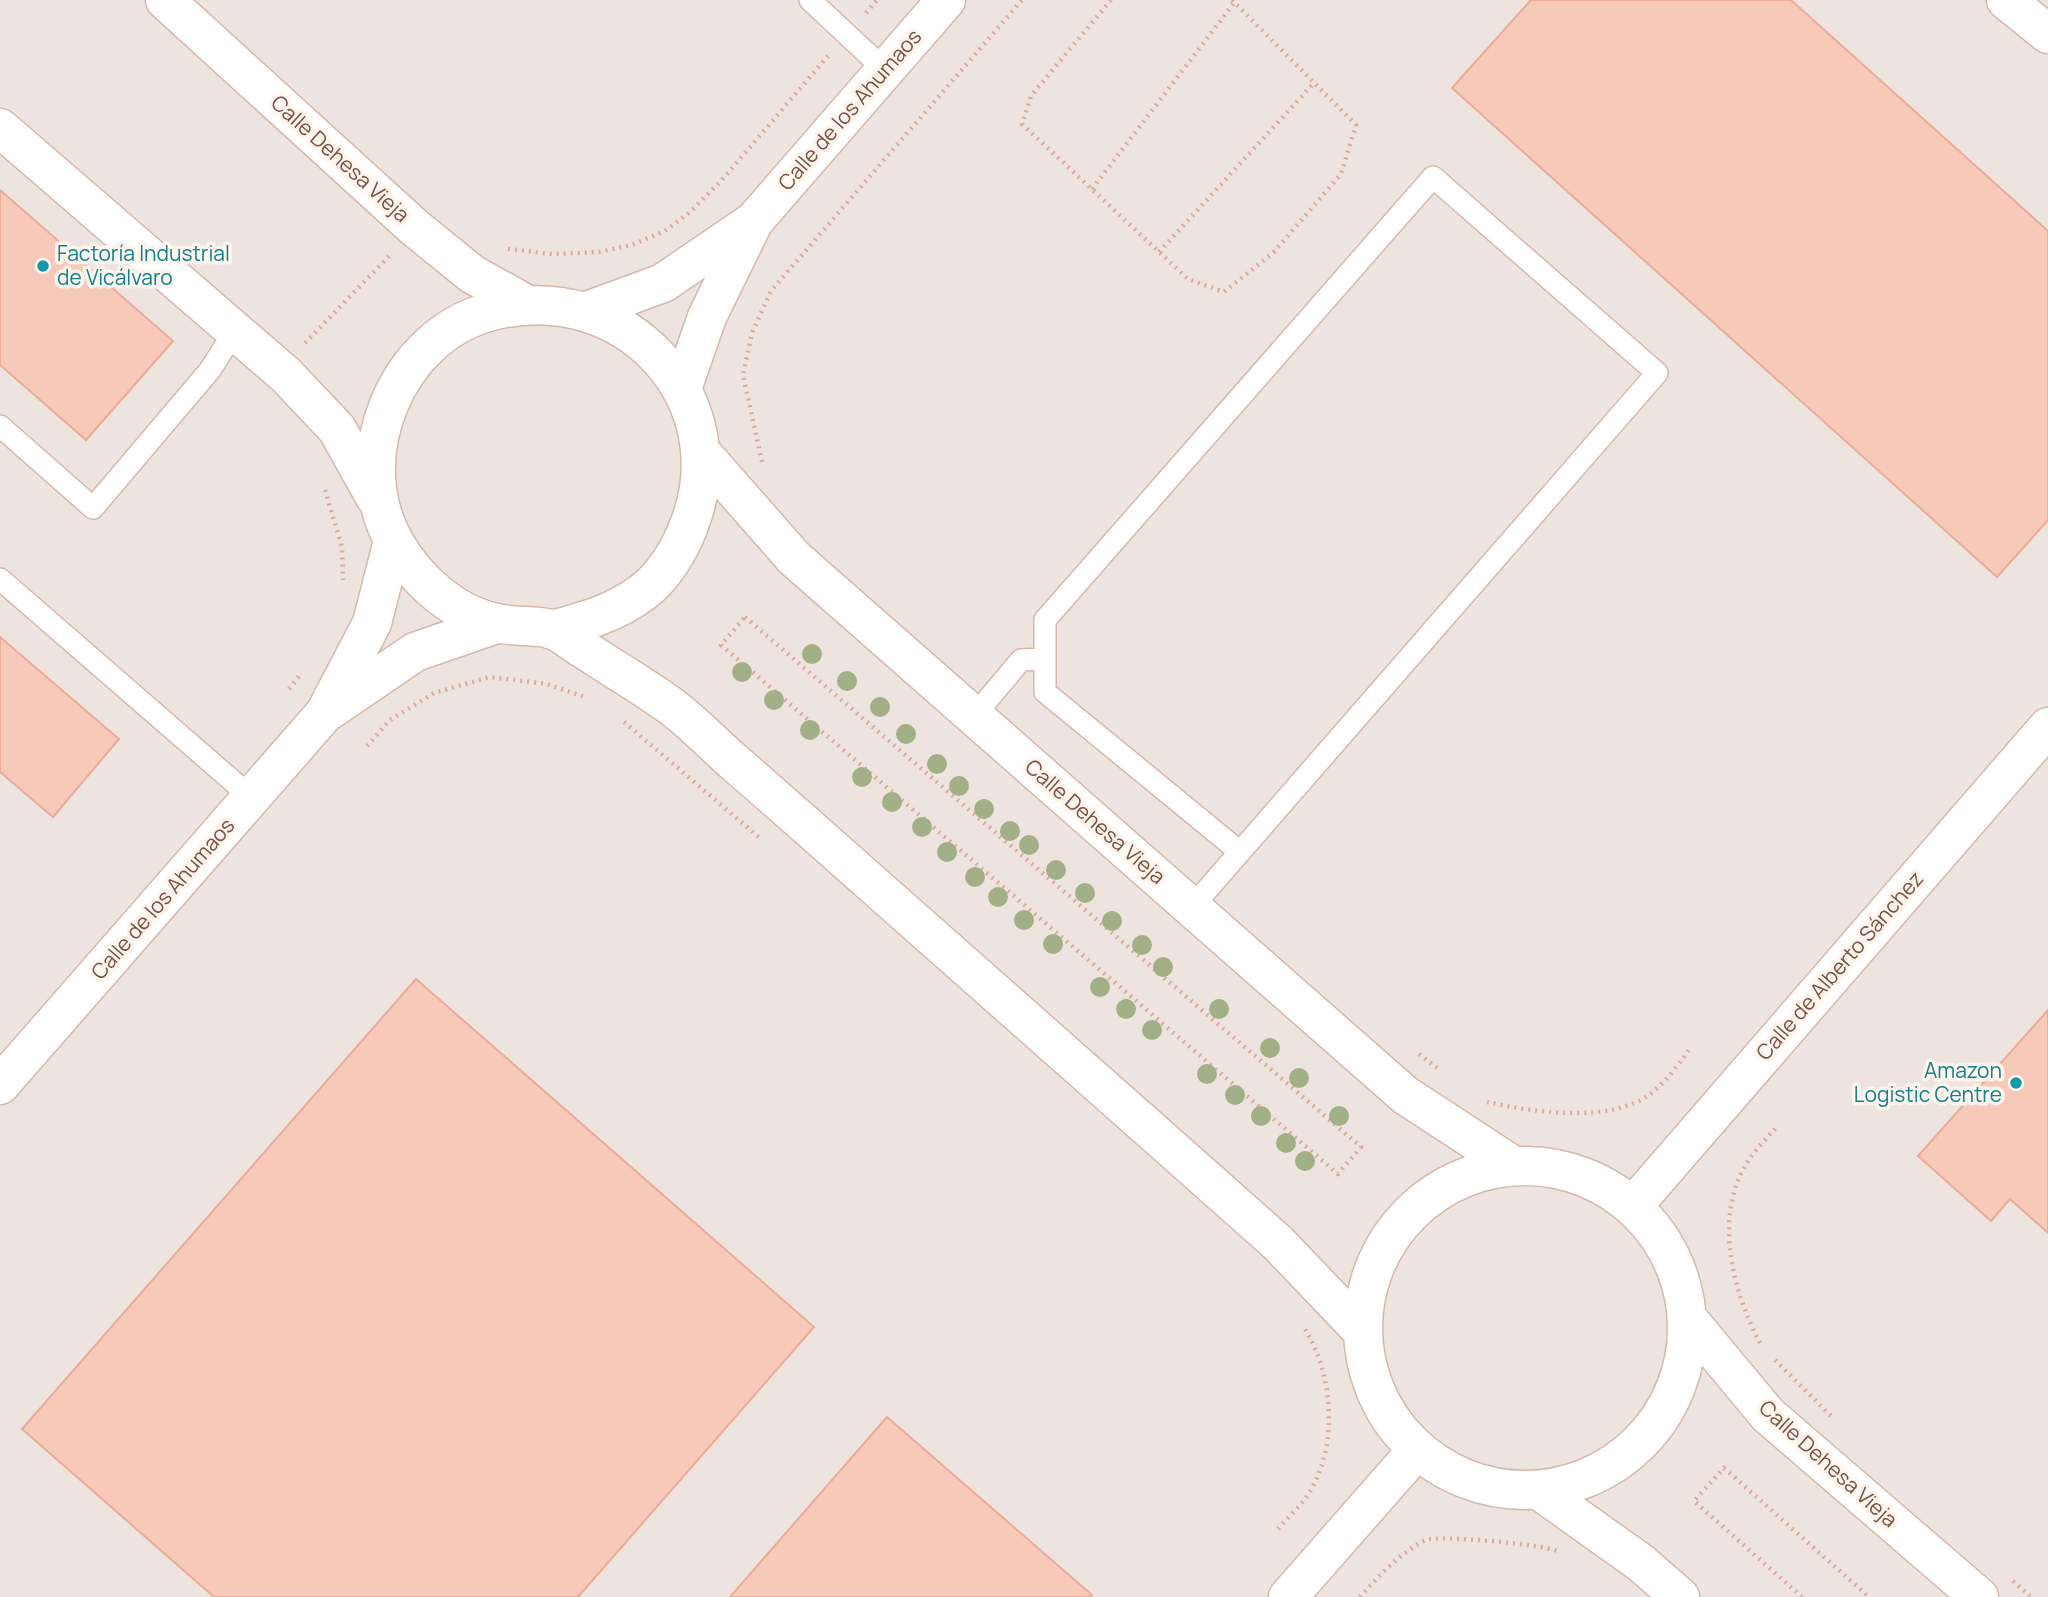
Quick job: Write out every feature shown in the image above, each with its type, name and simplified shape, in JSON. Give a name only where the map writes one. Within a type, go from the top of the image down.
[{"type":"street","name":"Calle Dehesa Vieja","points":[[165,0],[414,227],[472,274],[526,304]]},
{"type":"street","name":"Calle de los Ahumaos","points":[[587,311],[663,283],[754,221],[946,0]]},
{"type":"street","points":[[2006,0],[2048,34]]},
{"type":"street","points":[[0,128],[286,375],[337,429],[379,504],[393,541],[419,578],[454,607],[496,624],[552,630],[602,617],[646,590],[679,551],[698,503],[701,452],[695,419],[682,388],[657,355],[625,328],[587,311],[557,304],[526,304],[486,312],[450,329],[412,366],[396,387],[381,424],[375,464],[379,504]]},
{"type":"street","name":"Calle de los Ahumaos","points":[[682,388],[708,317],[754,221]]},
{"type":"street","name":"Calle Dehesa Vieja","points":[[701,452],[794,558],[1405,1095],[1512,1165]]},
{"type":"street","name":"Calle de los Ahumaos","points":[[0,1085],[325,713],[372,623],[393,541]]},
{"type":"street","name":"Calle de los Ahumaos","points":[[325,713],[415,652],[496,624]]},
{"type":"street","points":[[552,630],[670,705],[1278,1243],[1362,1331]]},
{"type":"street","name":"Calle de Alberto Sánchez","points":[[1633,1206],[2048,727]]},
{"type":"street","points":[[1512,1165],[1556,1168],[1577,1175],[1597,1182],[1633,1206],[1661,1239],[1680,1277],[1688,1319],[1683,1369],[1669,1403],[1664,1414],[1631,1453],[1588,1479],[1540,1491],[1496,1488],[1454,1474],[1417,1450],[1388,1416],[1369,1375],[1362,1331],[1368,1282],[1389,1238],[1422,1201],[1465,1176],[1512,1165]]},
{"type":"street","name":"Calle Dehesa Vieja","points":[[1688,1319],[1768,1415],[1979,1597]]},
{"type":"street","points":[[1288,1597],[1417,1450]]},
{"type":"street","points":[[1540,1491],[1641,1563],[1680,1597]]},
{"type":"lane","points":[[817,2],[885,70]]},
{"type":"lane","points":[[1192,907],[1240,852],[1657,373],[1433,177],[1045,620],[1045,692],[1240,852]]},
{"type":"lane","points":[[0,426],[93,508],[210,370],[235,331]]},
{"type":"lane","points":[[0,579],[251,797]]},
{"type":"lane","points":[[974,716],[1021,660],[1045,659]]},
{"type":"path","points":[[499,244],[510,250],[551,254],[599,252],[632,245],[665,231],[690,212],[722,181],[877,0]]},
{"type":"path","points":[[764,464],[759,455],[743,375],[752,333],[771,291],[1022,0]]},
{"type":"path","points":[[1092,190],[1233,2],[1356,125],[1342,174],[1274,253],[1224,292],[1188,279],[1092,190],[1022,124],[1031,96],[1111,0]]},
{"type":"path","points":[[1159,252],[1314,83]]},
{"type":"path","points":[[302,346],[395,250]]},
{"type":"path","points":[[324,487],[342,547],[342,593]]},
{"type":"path","points":[[745,617],[1361,1147],[1338,1174],[721,645],[745,617]]},
{"type":"path","points":[[289,689],[304,670]]},
{"type":"path","points":[[367,746],[390,719],[434,693],[490,677],[547,684],[596,701]]},
{"type":"path","points":[[615,716],[644,738]]},
{"type":"path","points":[[1477,1095],[1486,1102],[1525,1110],[1615,1110],[1650,1095],[1689,1049]]},
{"type":"path","points":[[1430,1063],[1448,1075]]},
{"type":"path","points":[[1760,1344],[1746,1317],[1732,1271],[1730,1232],[1733,1194],[1748,1162],[1776,1128]]},
{"type":"path","points":[[1278,1529],[1307,1495],[1320,1466],[1330,1427],[1326,1382],[1315,1346],[1303,1325]]},
{"type":"path","points":[[1770,1354],[1797,1386]]},
{"type":"path","points":[[1802,1597],[1694,1501],[1724,1468],[1869,1597]]},
{"type":"path","points":[[1360,1597],[1388,1567],[1428,1539],[1495,1542],[1552,1549],[1563,1553]]},
{"type":"shaded area","points":[[0,0],[2048,0],[2048,1597],[0,1597]]},
{"type":"building","points":[[1531,0],[1791,0],[2048,231],[2048,520],[1997,577],[1452,88]]},
{"type":"building","name":"Factoría Industrial de Vicálvaro","points":[[0,190],[173,341],[86,440],[0,365]]},
{"type":"building","points":[[0,637],[119,739],[53,817],[0,772]]},
{"type":"building","points":[[416,979],[814,1327],[578,1597],[214,1597],[22,1429]]},
{"type":"building","name":"Amazon Logistic Centre","points":[[2048,1010],[2048,1233],[2010,1199],[1991,1221],[1918,1156]]},
{"type":"building","points":[[887,1417],[1092,1595],[1091,1597],[730,1597]]},
{"type":"place","name":"Factoría Industrial de Vicálvaro","points":[[43,266]]},
{"type":"place","name":"Amazon Logistic Centre","points":[[2016,1083]]}]
